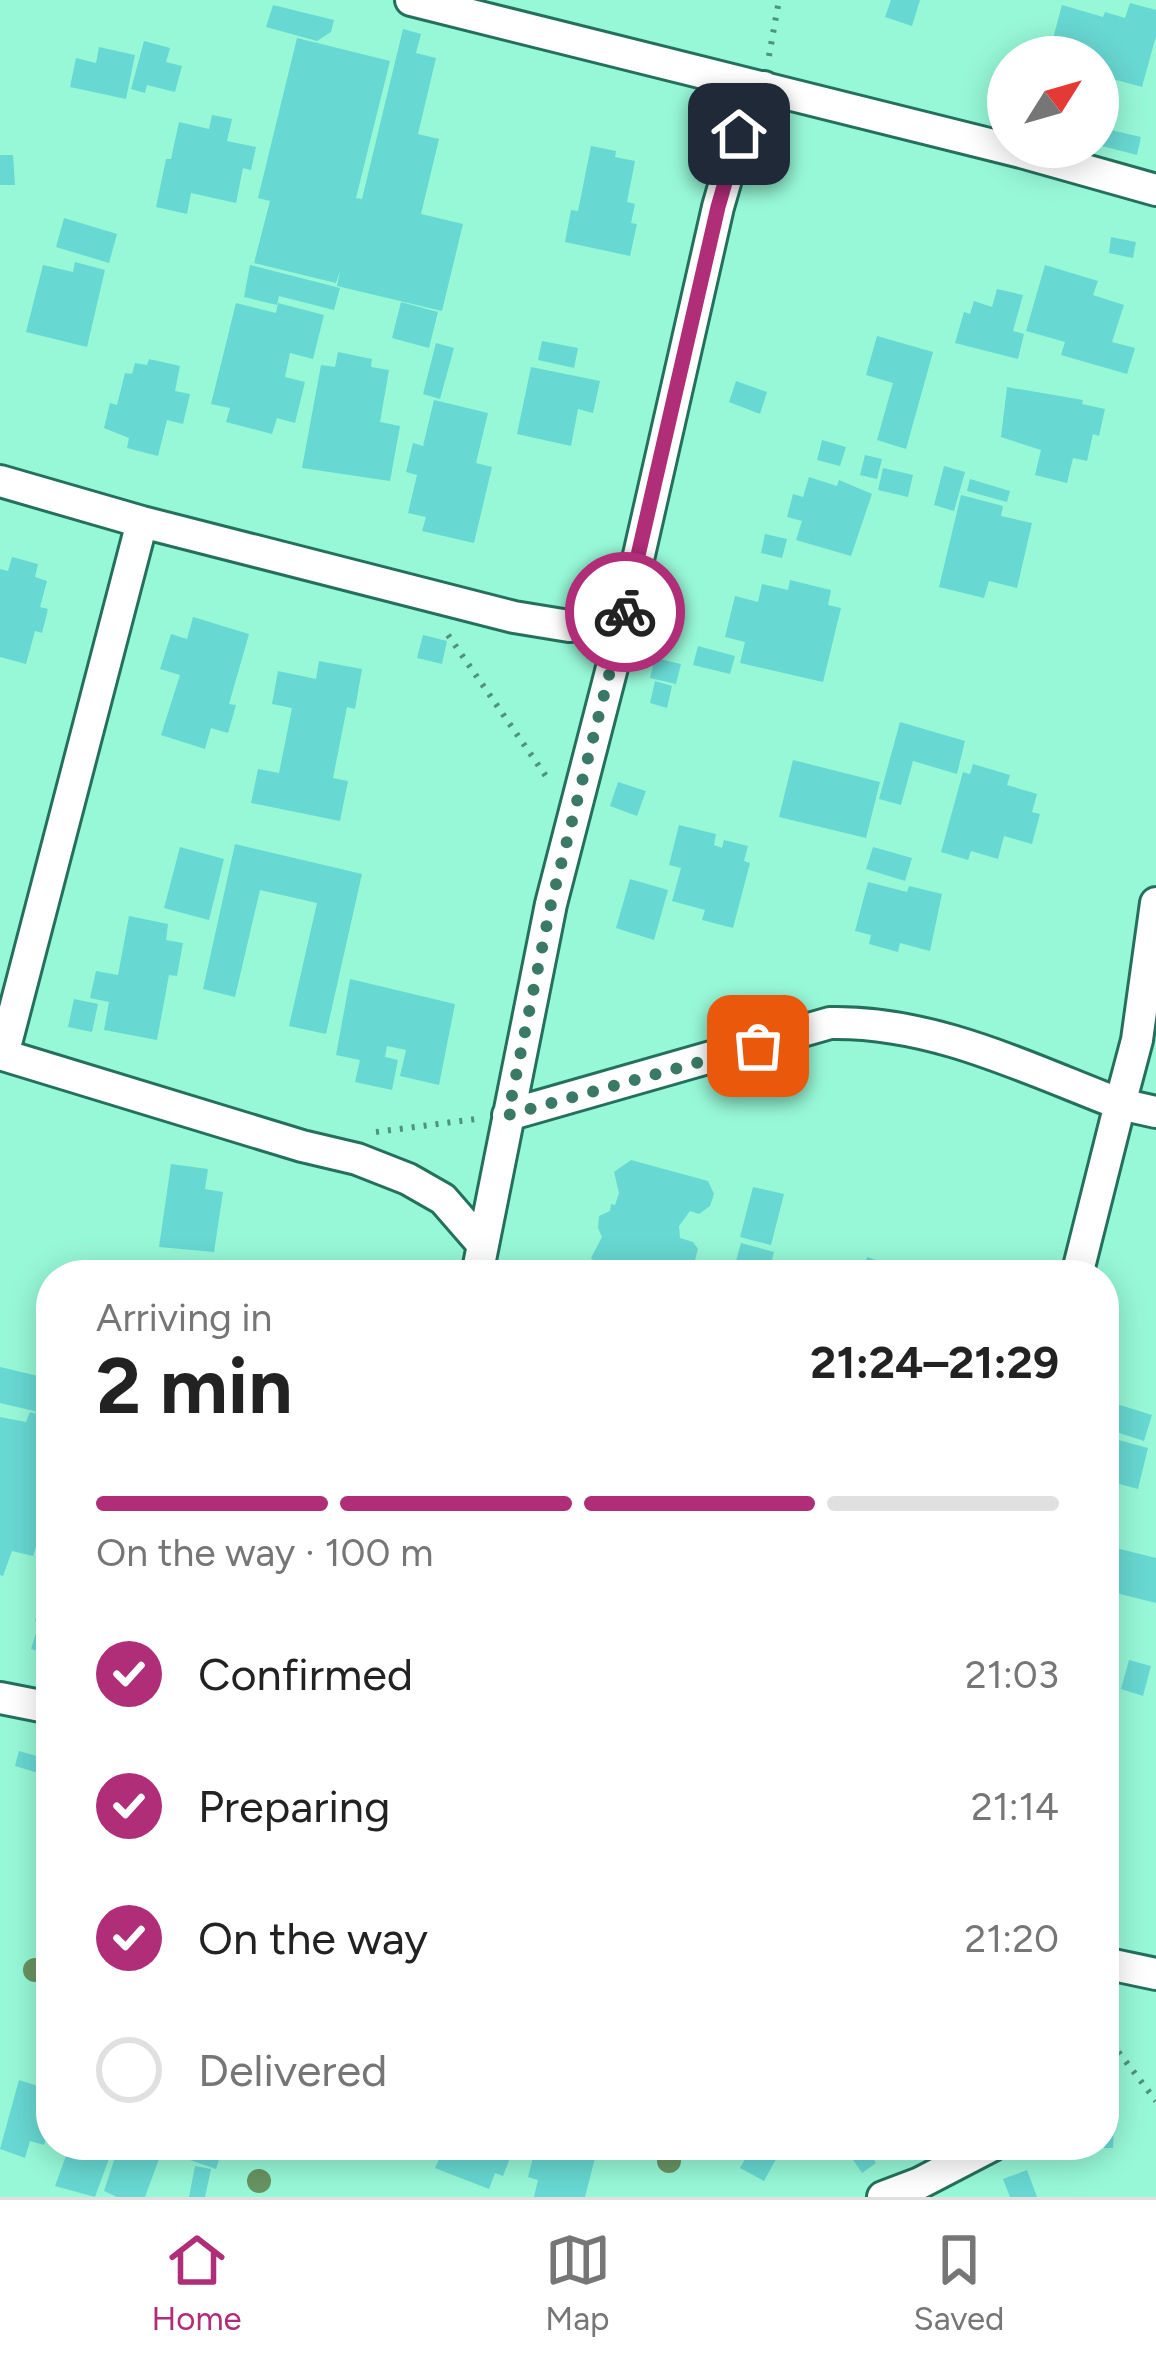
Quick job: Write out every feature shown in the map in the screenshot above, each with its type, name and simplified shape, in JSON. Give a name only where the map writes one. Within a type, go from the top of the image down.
[{"type":"street","points":[[411,0],[453,5],[1156,190]]},
{"type":"street","points":[[480,1260],[574,814],[718,207],[739,134],[764,87]]},
{"type":"street","points":[[0,481],[514,617],[569,626],[623,621]]},
{"type":"street","points":[[142,522],[2,1054],[408,1179],[442,1198],[480,1260]]},
{"type":"street","points":[[1080,1260],[1137,1040],[1156,903]]},
{"type":"street","points":[[508,1115],[830,1023],[862,1023],[944,1036],[1120,1104],[1156,1112]]},
{"type":"street","points":[[0,1697],[36,1705]]},
{"type":"street","points":[[1119,1966],[1156,1974]]},
{"type":"street","points":[[883,2197],[921,2190],[969,2160]]},
{"type":"path","points":[[764,87],[779,0]]},
{"type":"path","points":[[444,630],[574,814]]},
{"type":"path","points":[[360,1135],[508,1115]]},
{"type":"path","points":[[1119,2053],[1156,2101]]},
{"type":"building","points":[[891,0],[920,0],[912,26],[885,17]]},
{"type":"building","points":[[1130,3],[1156,10],[1156,36],[1142,87],[1119,81],[1119,36],[1054,36],[1062,5],[1125,18]]},
{"type":"building","points":[[273,5],[334,20],[331,32],[317,41],[266,27]]},
{"type":"building","points":[[403,29],[421,34],[416,53],[436,58],[418,134],[439,139],[421,214],[463,224],[442,311],[337,286],[340,271],[336,283],[254,263],[270,201],[258,198],[297,38],[390,61],[356,198],[362,199]]},
{"type":"building","points":[[144,41],[170,48],[166,62],[182,66],[175,92],[147,85],[145,93],[131,89]]},
{"type":"building","points":[[99,47],[135,55],[126,99],[70,87],[76,58],[96,63]]},
{"type":"building","points":[[212,115],[232,119],[227,141],[256,147],[251,170],[243,168],[236,203],[191,193],[187,214],[156,207],[179,122],[209,129]]},
{"type":"building","points":[[1119,132],[1141,137],[1137,155],[1119,150]]},
{"type":"building","points":[[591,146],[635,161],[627,202],[635,204],[631,223],[637,224],[630,256],[565,242],[571,210],[578,211]]},
{"type":"building","points":[[0,155],[13,155],[15,185],[0,185]]},
{"type":"building","points":[[64,218],[117,234],[109,263],[56,247]]},
{"type":"building","points":[[1111,237],[1136,242],[1133,258],[1109,253]]},
{"type":"building","points":[[75,262],[105,270],[87,347],[26,332],[43,265],[73,272]]},
{"type":"building","points":[[250,265],[340,288],[334,310],[279,296],[277,305],[244,297]]},
{"type":"building","points":[[1045,265],[1098,281],[1093,295],[1124,305],[1112,342],[1135,348],[1127,374],[1061,355],[1065,342],[1026,331]]},
{"type":"building","points":[[997,289],[1023,295],[1013,331],[1024,334],[1018,359],[955,343],[964,312],[970,314],[974,301],[992,307]]},
{"type":"building","points":[[401,302],[438,312],[429,348],[392,338]]},
{"type":"building","points":[[236,303],[276,313],[278,303],[324,315],[313,359],[290,353],[285,377],[305,382],[295,423],[277,418],[272,434],[226,422],[230,408],[211,404]]},
{"type":"building","points":[[877,336],[933,352],[906,449],[877,440],[893,383],[866,375]]},
{"type":"building","points":[[542,341],[578,348],[574,368],[538,360]]},
{"type":"building","points":[[436,343],[454,348],[440,399],[423,394]]},
{"type":"building","points":[[338,352],[372,359],[371,367],[389,370],[380,422],[400,426],[390,481],[302,468],[321,365],[335,367]]},
{"type":"building","points":[[149,359],[180,366],[175,391],[190,394],[183,424],[167,420],[158,456],[127,448],[129,438],[104,428],[110,403],[117,405],[125,373],[132,374],[135,363],[147,365]]},
{"type":"building","points":[[531,367],[600,381],[593,413],[578,409],[571,446],[517,434]]},
{"type":"building","points":[[736,381],[767,392],[760,414],[729,402]]},
{"type":"building","points":[[1007,387],[1083,400],[1082,404],[1105,409],[1087,461],[1073,458],[1067,483],[1035,475],[1041,450],[1001,437]]},
{"type":"building","points":[[434,400],[488,413],[476,463],[492,467],[474,543],[422,531],[426,517],[408,513],[417,475],[406,472],[413,443],[423,446]]},
{"type":"building","points":[[822,440],[846,447],[840,466],[817,460]]},
{"type":"building","points":[[865,455],[882,459],[877,479],[860,475]]},
{"type":"building","points":[[944,466],[965,472],[954,511],[934,505]]},
{"type":"building","points":[[883,468],[913,475],[908,497],[878,490]]},
{"type":"building","points":[[809,477],[837,486],[839,480],[872,494],[851,556],[796,540],[802,521],[787,517],[793,494],[803,497]]},
{"type":"building","points":[[970,479],[1010,491],[1007,502],[967,491]]},
{"type":"building","points":[[961,495],[1003,506],[1001,516],[1032,523],[1017,588],[989,581],[984,598],[939,587]]},
{"type":"building","points":[[765,534],[787,539],[782,558],[761,553]]},
{"type":"building","points":[[12,557],[38,564],[35,577],[47,581],[40,607],[48,609],[42,633],[35,631],[26,664],[0,657],[0,569],[8,571]]},
{"type":"building","points":[[790,580],[831,590],[828,605],[841,608],[823,682],[740,663],[745,642],[725,637],[735,596],[758,602],[762,584],[788,590]]},
{"type":"building","points":[[193,617],[249,634],[229,704],[236,705],[228,733],[211,728],[205,749],[161,735],[180,675],[160,669],[171,634],[187,639]]},
{"type":"building","points":[[423,635],[447,641],[442,664],[417,658]]},
{"type":"building","points":[[698,646],[735,656],[730,674],[693,665]]},
{"type":"building","points":[[655,658],[681,664],[676,684],[650,678]]},
{"type":"building","points":[[319,661],[362,669],[355,709],[347,707],[333,778],[348,781],[340,821],[251,803],[258,769],[279,773],[292,708],[272,704],[278,671],[316,679]]},
{"type":"building","points":[[655,681],[672,686],[667,708],[650,703]]},
{"type":"building","points":[[900,722],[965,741],[957,774],[913,761],[901,805],[879,799]]},
{"type":"building","points":[[793,760],[880,782],[866,838],[779,817]]},
{"type":"building","points":[[973,764],[1010,775],[1007,785],[1037,794],[1032,812],[1040,814],[1032,844],[1004,836],[998,859],[971,851],[968,860],[941,852],[963,772],[970,774]]},
{"type":"building","points":[[618,782],[646,791],[637,816],[610,806]]},
{"type":"building","points":[[679,825],[716,834],[714,845],[722,848],[724,840],[748,846],[744,861],[750,863],[733,928],[702,920],[705,910],[672,901],[681,868],[669,865]]},
{"type":"building","points":[[235,844],[362,874],[326,1034],[289,1026],[317,903],[260,890],[235,997],[203,989]]},
{"type":"building","points":[[180,847],[224,859],[209,920],[164,908]]},
{"type":"building","points":[[873,847],[912,858],[905,881],[866,869]]},
{"type":"building","points":[[630,879],[668,890],[654,940],[616,928]]},
{"type":"building","points":[[868,882],[907,892],[909,886],[942,894],[930,951],[900,943],[898,952],[869,944],[871,935],[855,931]]},
{"type":"building","points":[[129,916],[168,924],[166,940],[183,943],[177,976],[169,975],[157,1040],[104,1030],[109,1002],[90,998],[96,971],[118,975]]},
{"type":"building","points":[[350,979],[455,1004],[439,1085],[400,1076],[406,1050],[387,1046],[385,1057],[398,1060],[392,1090],[355,1082],[360,1060],[336,1055]]},
{"type":"building","points":[[74,999],[98,1004],[92,1032],[68,1027]]},
{"type":"building","points":[[631,1160],[708,1181],[714,1194],[710,1206],[699,1214],[690,1211],[679,1226],[680,1238],[698,1249],[695,1260],[591,1258],[602,1237],[599,1216],[610,1211],[619,1193],[614,1172]]},
{"type":"building","points":[[171,1164],[208,1169],[205,1189],[223,1192],[214,1252],[159,1247]]},
{"type":"building","points":[[753,1187],[784,1194],[771,1245],[740,1237]]},
{"type":"building","points":[[741,1243],[774,1252],[772,1260],[736,1260]]},
{"type":"building","points":[[0,1367],[36,1375],[36,1411],[0,1403]]},
{"type":"building","points":[[1119,1405],[1152,1415],[1144,1441],[1119,1433]]},
{"type":"building","points":[[30,1412],[36,1414],[36,1546],[33,1556],[12,1551],[3,1576],[0,1417],[26,1422]]},
{"type":"building","points":[[1119,1440],[1148,1448],[1138,1489],[1119,1484]]},
{"type":"building","points":[[1119,1549],[1156,1558],[1156,1603],[1119,1594]]},
{"type":"building","points":[[1129,1660],[1151,1666],[1143,1696],[1121,1689]]},
{"type":"building","points":[[19,1751],[36,1756],[36,1772],[15,1766]]},
{"type":"building","points":[[19,2080],[36,2085],[36,2143],[30,2141],[25,2158],[0,2149]]},
{"type":"building","points":[[65,2160],[109,2160],[95,2197],[55,2186]]},
{"type":"building","points":[[114,2160],[159,2160],[145,2197],[117,2197],[104,2191]]},
{"type":"building","points":[[190,2160],[219,2160],[216,2169]]},
{"type":"building","points":[[439,2160],[509,2160],[503,2176],[495,2173],[489,2189],[435,2168]]},
{"type":"building","points":[[532,2160],[594,2160],[585,2197],[534,2197],[538,2180],[528,2177]]},
{"type":"building","points":[[745,2160],[776,2160],[764,2181],[740,2168]]},
{"type":"building","points":[[853,2160],[874,2160],[876,2163],[862,2173]]},
{"type":"building","points":[[195,2166],[211,2169],[205,2197],[189,2197]]},
{"type":"building","points":[[1027,2170],[1037,2197],[1010,2197],[1003,2179]]},
{"type":"way so far","points":[[625,612],[551,904],[508,1115],[758,1046]]},
{"type":"route","points":[[625,612],[739,134]]}]
